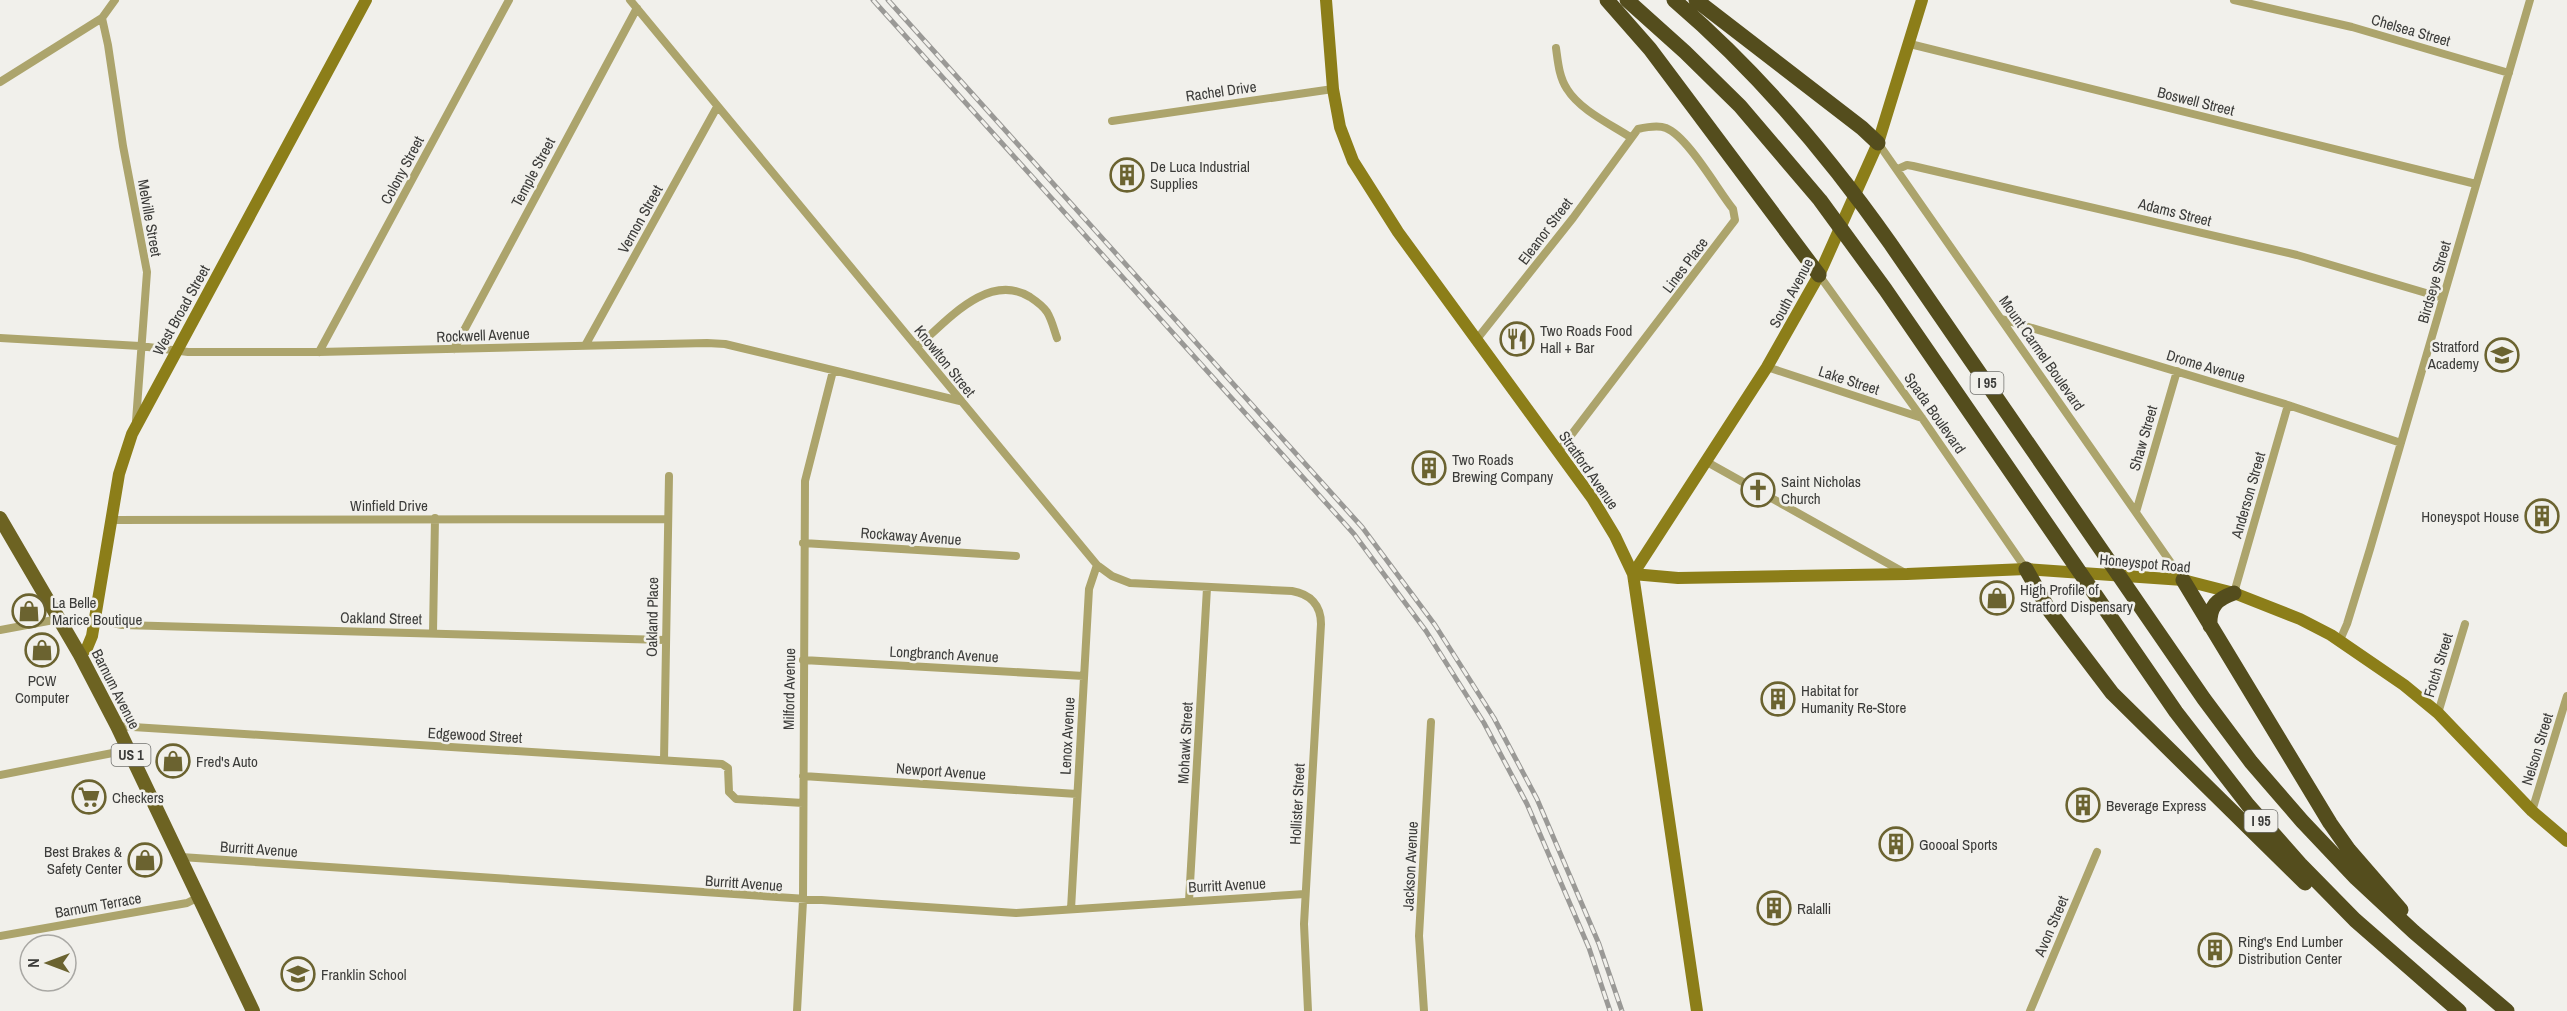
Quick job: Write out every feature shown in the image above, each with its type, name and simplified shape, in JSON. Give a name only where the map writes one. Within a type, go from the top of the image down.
[{"type":"highway","points":[[1607,0],[1650,49],[1819,275]]},
{"type":"highway","name":"I 95","points":[[1627,0],[1719,85],[1766,135],[1820,200],[1865,261],[2199,744],[2248,805],[2300,864],[2384,946],[2459,1011]]},
{"type":"highway","name":"I 95","points":[[1674,0],[1766,89],[1834,168],[1879,228],[2221,722],[2282,799],[2356,878],[2506,1011]]},
{"type":"highway","points":[[1696,0],[1862,128],[1878,143]]},
{"type":"highway","points":[[2026,568],[2049,610],[2112,693],[2278,858],[2334,910],[2384,946]]},
{"type":"highway","points":[[2182,580],[2349,850],[2443,957]]},
{"type":"highway","points":[[2210,626],[2209,614],[2213,605],[2220,598],[2235,593]]},
{"type":"main road","name":"West Broad Street","points":[[80,655],[90,644],[124,454],[136,425],[366,0]]},
{"type":"main road","name":"Stratford Avenue","points":[[1326,0],[1333,89],[1347,148],[1360,175],[1559,451],[1608,524],[1633,574],[1697,1011]]},
{"type":"main road","name":"South Avenue","points":[[1633,574],[1767,367],[1819,275],[1878,143],[1922,0]]},
{"type":"main road","name":"Barnum Avenue","points":[[0,518],[80,655],[117,726],[254,1011]]},
{"type":"main road","name":"Honeyspot Road","points":[[1633,574],[1665,578],[1907,574],[2026,568],[2182,580],[2235,593],[2300,619],[2340,640],[2404,685],[2438,713],[2532,811],[2567,840]]},
{"type":"street","points":[[0,82],[102,18],[115,0]]},
{"type":"street","name":"Colony Street","points":[[319,352],[509,0]]},
{"type":"street","name":"Knowlton Street","points":[[630,0],[1097,565],[1112,576],[1130,583],[1292,591],[1314,601]]},
{"type":"street","name":"Chelsea Street","points":[[2234,0],[2352,27],[2509,73]]},
{"type":"street","name":"Birdseye Street","points":[[2340,640],[2348,624],[2530,0]]},
{"type":"street","name":"Temple Street","points":[[454,350],[637,8]]},
{"type":"street","name":"Melville Street","points":[[102,18],[147,272],[136,425]]},
{"type":"street","name":"Boswell Street","points":[[1910,44],[2476,184]]},
{"type":"street","points":[[1556,48],[1559,71],[1567,90],[1582,105],[1630,137]]},
{"type":"street","name":"Rachel Drive","points":[[1112,121],[1333,89]]},
{"type":"street","name":"Vernon Street","points":[[586,344],[717,107]]},
{"type":"street","name":"Lines Place","points":[[1559,451],[1735,220],[1733,209],[1680,136],[1665,128],[1649,127],[1638,129],[1630,137]]},
{"type":"street","name":"Eleanor Street","points":[[1477,339],[1573,218],[1630,137]]},
{"type":"street","name":"Mount Carmel Boulevard","points":[[1878,143],[2182,580]]},
{"type":"street","name":"Adams Street","points":[[1898,170],[1907,165],[1913,166],[2141,217],[2297,255],[2443,298]]},
{"type":"street","name":"Spada Boulevard","points":[[1819,275],[2026,568]]},
{"type":"street","points":[[917,347],[968,304],[988,293],[1006,289],[1026,295],[1045,309],[1057,338]]},
{"type":"street","name":"Drome Avenue","points":[[2001,319],[2288,405],[2401,443]]},
{"type":"street","name":"Rockwell Avenue","points":[[0,338],[140,346],[176,351],[319,352],[454,350],[586,344],[724,344],[960,401]]},
{"type":"street","name":"Lake Street","points":[[1767,367],[1922,418]]},
{"type":"street","name":"Milford Avenue","points":[[797,1011],[803,901],[805,481],[833,371]]},
{"type":"street","name":"Shaw Street","points":[[2136,512],[2177,371]]},
{"type":"street","name":"Anderson Street","points":[[2235,593],[2288,405]]},
{"type":"street","points":[[1707,462],[1907,574]]},
{"type":"street","name":"Oakland Place","points":[[664,760],[669,476]]},
{"type":"street","points":[[433,632],[435,518]]},
{"type":"street","name":"Winfield Drive","points":[[111,520],[667,519]]},
{"type":"street","name":"Rockaway Avenue","points":[[803,543],[1016,556]]},
{"type":"street","name":"Lenox Avenue","points":[[1071,909],[1089,589],[1097,565]]},
{"type":"street","name":"Mohawk Street","points":[[1189,900],[1207,588]]},
{"type":"street","name":"Hollister Street","points":[[1308,1011],[1305,894],[1322,624],[1314,601]]},
{"type":"street","points":[[0,630],[59,619]]},
{"type":"street","name":"Oakland Street","points":[[96,619],[122,625],[666,640]]},
{"type":"street","name":"Fotch Street","points":[[2438,713],[2464,624]]},
{"type":"street","name":"Longbranch Avenue","points":[[803,660],[1084,676]]},
{"type":"street","name":"Nelson Street","points":[[2532,811],[2567,696]]},
{"type":"street","name":"Jackson Avenue","points":[[1425,1011],[1419,936],[1431,722]]},
{"type":"street","name":"Edgewood Street","points":[[117,726],[725,765],[729,772],[729,792],[736,799],[803,803]]},
{"type":"street","points":[[0,775],[128,750]]},
{"type":"street","name":"Newport Avenue","points":[[803,776],[1077,794]]},
{"type":"street","name":"Avon Street","points":[[2030,1011],[2097,852]]},
{"type":"street","name":"Burritt Avenue","points":[[181,857],[803,901],[1016,913],[1305,894]]},
{"type":"street","name":"Barnum Terrace","points":[[0,936],[187,903],[199,897]]},
{"type":"railway","points":[[873,0],[1354,534],[1426,631],[1484,723],[1527,804],[1589,948],[1610,1011]]},
{"type":"railway","points":[[888,0],[1362,527],[1435,625],[1494,718],[1537,799],[1599,944],[1622,1011]]},
{"type":"place","name":"De Luca Industrial Supplies","points":[[1127,175]]},
{"type":"place","name":"Two Roads Food Hall + Bar","points":[[1517,339]]},
{"type":"place","name":"Stratford Academy","points":[[2502,355]]},
{"type":"place","name":"Two Roads Brewing Company","points":[[1429,468]]},
{"type":"place","name":"Saint Nicholas Church","points":[[1758,490]]},
{"type":"place","name":"Honeyspot House","points":[[2542,516]]},
{"type":"place","name":"High Profile of Stratford Dispensary","points":[[1997,598]]},
{"type":"place","name":"La Belle Marice Boutique","points":[[29,611]]},
{"type":"place","name":"PCW Computer","points":[[42,650]]},
{"type":"place","name":"Habitat for Humanity Re-Store","points":[[1778,699]]},
{"type":"place","name":"Fred's Auto","points":[[173,761]]},
{"type":"place","name":"Checkers","points":[[89,797]]},
{"type":"place","name":"Beverage Express","points":[[2083,805]]},
{"type":"place","name":"Goooal Sports","points":[[1896,844]]},
{"type":"place","name":"Best Brakes & Safety Center","points":[[145,860]]},
{"type":"place","name":"Ralalli","points":[[1774,908]]},
{"type":"place","name":"Ring's End Lumber Distribution Center","points":[[2215,950]]},
{"type":"place","name":"Franklin School","points":[[298,974]]}]
